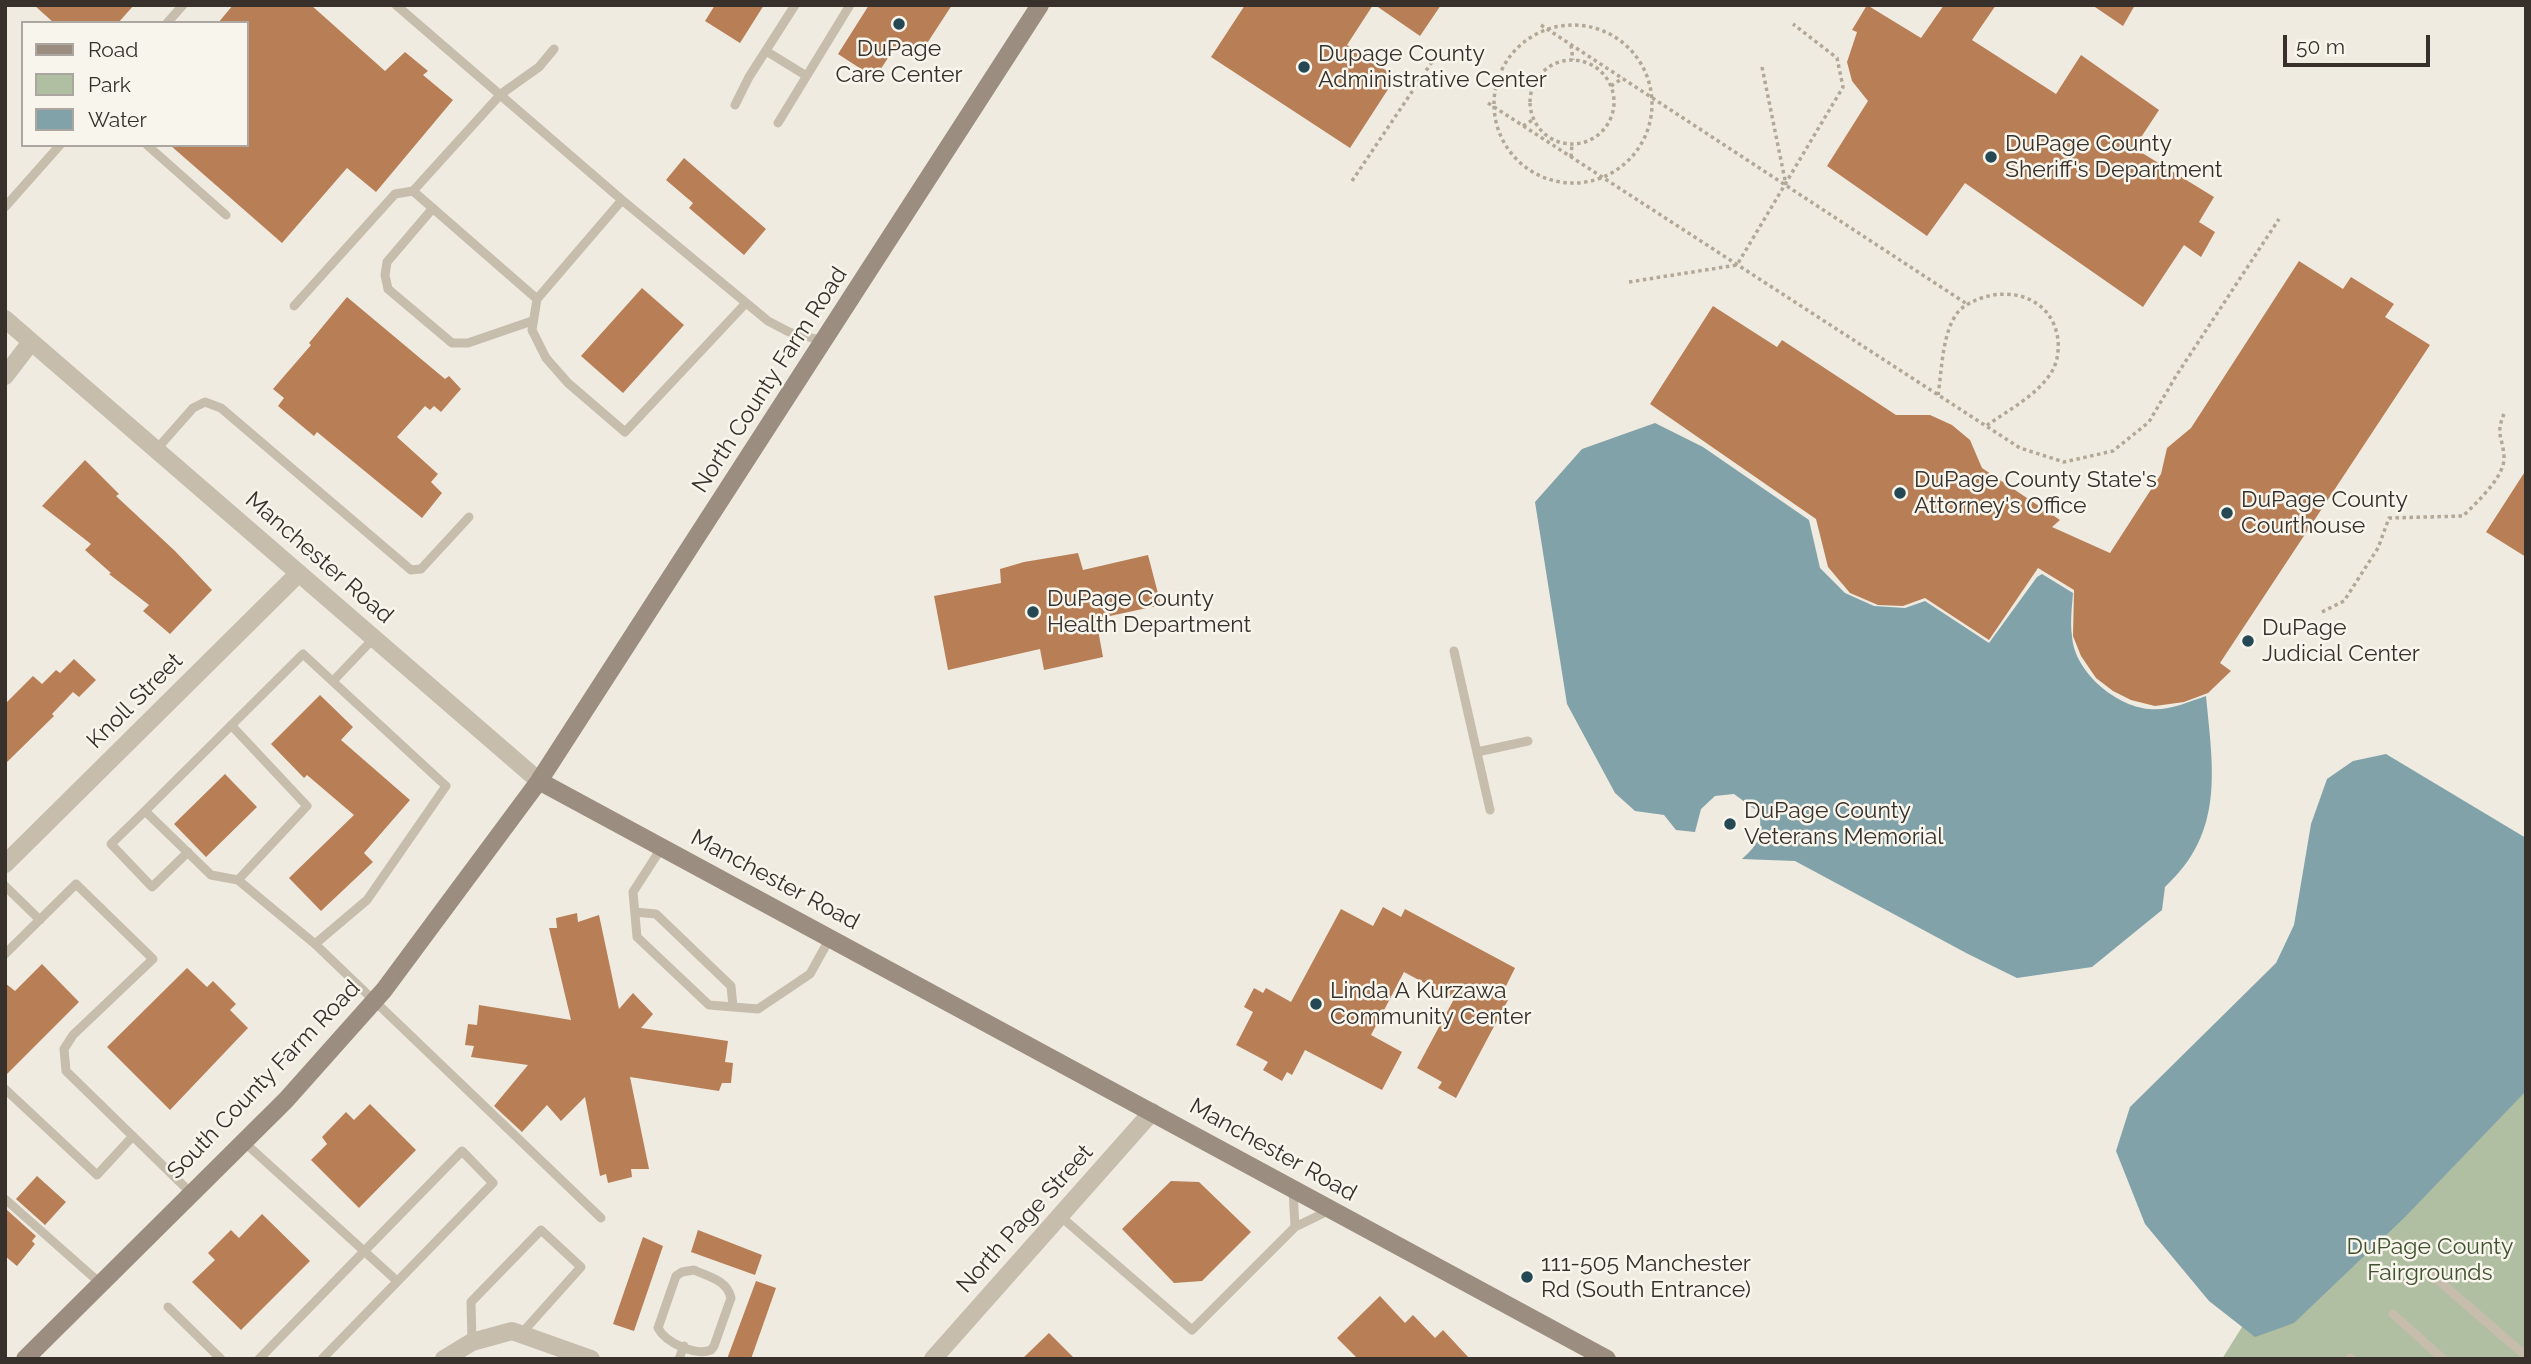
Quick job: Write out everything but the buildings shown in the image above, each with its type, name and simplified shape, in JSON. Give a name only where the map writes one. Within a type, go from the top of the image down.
[{"type":"main road","name":"North County Farm Road","points":[[540,781],[1040,5]]},
{"type":"main road","name":"Manchester Road","points":[[540,781],[1607,1359]]},
{"type":"main road","name":"South County Farm Road","points":[[25,1359],[286,1100],[375,1000],[540,781]]},
{"type":"street","name":"Manchester Road","points":[[5,319],[540,781]]},
{"type":"street","points":[[5,376],[32,342]]},
{"type":"street","name":"Knoll Street","points":[[5,864],[299,573]]},
{"type":"street","name":"North Page Street","points":[[933,1359],[1153,1112]]},
{"type":"street","points":[[444,1359],[472,1342],[512,1331],[591,1359]]},
{"type":"lane","points":[[169,21],[183,5]]},
{"type":"lane","points":[[396,5],[622,200],[768,321],[789,332],[824,341]]},
{"type":"lane","points":[[735,105],[795,5]]},
{"type":"lane","points":[[778,124],[850,5]]},
{"type":"lane","points":[[294,306],[395,194],[413,191],[501,94],[539,67],[554,49]]},
{"type":"lane","points":[[766,51],[806,75]]},
{"type":"lane","points":[[5,207],[58,147]]},
{"type":"lane","points":[[149,147],[226,215]]},
{"type":"lane","points":[[413,191],[537,299]]},
{"type":"lane","points":[[622,200],[537,299],[532,330],[547,358],[561,375],[625,432],[746,303]]},
{"type":"lane","points":[[433,208],[387,262],[385,275],[388,289],[452,343],[468,343],[532,321]]},
{"type":"lane","points":[[156,450],[193,408],[205,402],[221,408],[411,570],[421,569],[469,517]]},
{"type":"lane","points":[[333,681],[374,638]]},
{"type":"lane","points":[[1454,651],[1490,810]]},
{"type":"lane","points":[[188,852],[152,887],[111,844],[303,653],[446,786],[367,900],[314,944]]},
{"type":"lane","points":[[232,725],[307,806],[238,880]]},
{"type":"lane","points":[[1477,752],[1528,741]]},
{"type":"lane","points":[[145,811],[211,875],[238,880],[314,944],[601,1218]]},
{"type":"lane","points":[[662,847],[633,892],[637,937],[709,1005],[758,1009],[810,974],[830,937]]},
{"type":"lane","points":[[5,954],[76,884],[153,959],[73,1035],[64,1049],[66,1071],[191,1193]]},
{"type":"lane","points":[[5,886],[40,920]]},
{"type":"lane","points":[[635,912],[656,914],[694,950],[731,986],[733,1007]]},
{"type":"lane","points":[[5,1089],[97,1175],[133,1136]]},
{"type":"lane","points":[[244,1142],[397,1281]]},
{"type":"lane","points":[[259,1359],[461,1152],[493,1183],[322,1359]]},
{"type":"lane","points":[[1293,1188],[1296,1227]]},
{"type":"lane","points":[[5,1199],[100,1283]]},
{"type":"lane","points":[[1060,1216],[1192,1330],[1296,1227],[1332,1209]]},
{"type":"lane","points":[[472,1342],[471,1303],[541,1230],[581,1267],[521,1334]]},
{"type":"lane","points":[[694,1270],[720,1281],[729,1291],[731,1298],[711,1350],[701,1353],[684,1346],[667,1339],[658,1328],[676,1276],[694,1270]]},
{"type":"lane","points":[[2432,1275],[2526,1356]]},
{"type":"lane","points":[[167,1307],[221,1359]]},
{"type":"lane","points":[[2393,1314],[2444,1359]]},
{"type":"lane","points":[[679,1359],[684,1346]]},
{"type":"path","points":[[1629,282],[1738,265],[1843,87],[1837,58],[1793,24]]},
{"type":"path","points":[[1541,25],[1597,65],[1622,78],[1967,304]]},
{"type":"path","points":[[1561,26],[1590,27],[1616,38],[1628,47],[1641,64],[1652,98],[1644,139],[1627,161],[1603,178],[1573,183],[1558,181],[1529,169],[1507,147],[1500,134],[1494,107],[1495,89],[1505,63],[1523,43],[1547,29],[1561,26]]},
{"type":"path","points":[[1571,45],[1573,60]]},
{"type":"path","points":[[1352,181],[1440,50]]},
{"type":"path","points":[[1573,60],[1597,65],[1611,86],[1615,103],[1607,126],[1589,141],[1572,144],[1548,139],[1534,119],[1530,101],[1538,78],[1556,63],[1573,60]]},
{"type":"path","points":[[1762,67],[1786,186]]},
{"type":"path","points":[[1611,86],[1622,78]]},
{"type":"path","points":[[1488,103],[1548,139],[1603,178],[2021,448],[2064,462],[2113,450],[2149,422],[2279,219]]},
{"type":"path","points":[[1523,126],[1534,119]]},
{"type":"path","points":[[1572,144],[1572,157]]},
{"type":"path","points":[[1938,395],[1948,334],[1958,312],[1967,304],[1986,296],[2006,293],[2022,296],[2047,310],[2056,329],[2059,353],[2050,375],[2033,392],[1986,426]]},
{"type":"path","points":[[2322,612],[2344,601],[2378,548],[2389,518],[2463,516],[2488,492],[2504,461],[2498,428],[2504,414]]},
{"type":"green space","name":"DuPage County Fairgrounds","points":[[2526,1006],[2526,1359],[2222,1359],[2242,1327]]},
{"type":"water","points":[[1655,423],[1703,447],[1809,520],[1820,568],[1845,593],[1874,606],[1905,608],[1925,601],[1989,643],[2037,577],[2042,574],[2073,593],[2071,625],[2074,649],[2088,674],[2110,694],[2149,709],[2178,706],[2206,696],[2211,749],[2211,798],[2198,844],[2184,866],[2165,887],[2162,910],[2092,967],[2017,978],[1795,861],[1742,859],[1758,839],[1760,813],[1734,794],[1715,796],[1701,809],[1695,832],[1676,830],[1664,815],[1635,811],[1615,793],[1567,704],[1535,502],[1582,449]]},
{"type":"water","points":[[2386,754],[2526,838],[2526,1091],[2405,1217],[2294,1323],[2255,1337],[2209,1301],[2145,1224],[2116,1151],[2130,1107],[2276,963],[2294,925],[2311,824],[2327,779],[2353,761]]},
{"type":"place","name":"DuPage Care Center","points":[[899,24]]},
{"type":"place","name":"Dupage County Administrative Center","points":[[1304,67]]},
{"type":"place","name":"DuPage County Sheriff's Department","points":[[1991,157]]},
{"type":"place","name":"DuPage County State's Attorney's Office","points":[[1900,493]]},
{"type":"place","name":"DuPage County Courthouse","points":[[2227,513]]},
{"type":"place","name":"DuPage County Health Department","points":[[1033,612]]},
{"type":"place","name":"DuPage Judicial Center","points":[[2248,641]]},
{"type":"place","name":"DuPage County Veterans Memorial","points":[[1730,824]]},
{"type":"place","name":"Linda A Kurzawa Community Center","points":[[1316,1004]]},
{"type":"place","name":"111-505 Manchester Rd (South Entrance)","points":[[1527,1277]]}]
